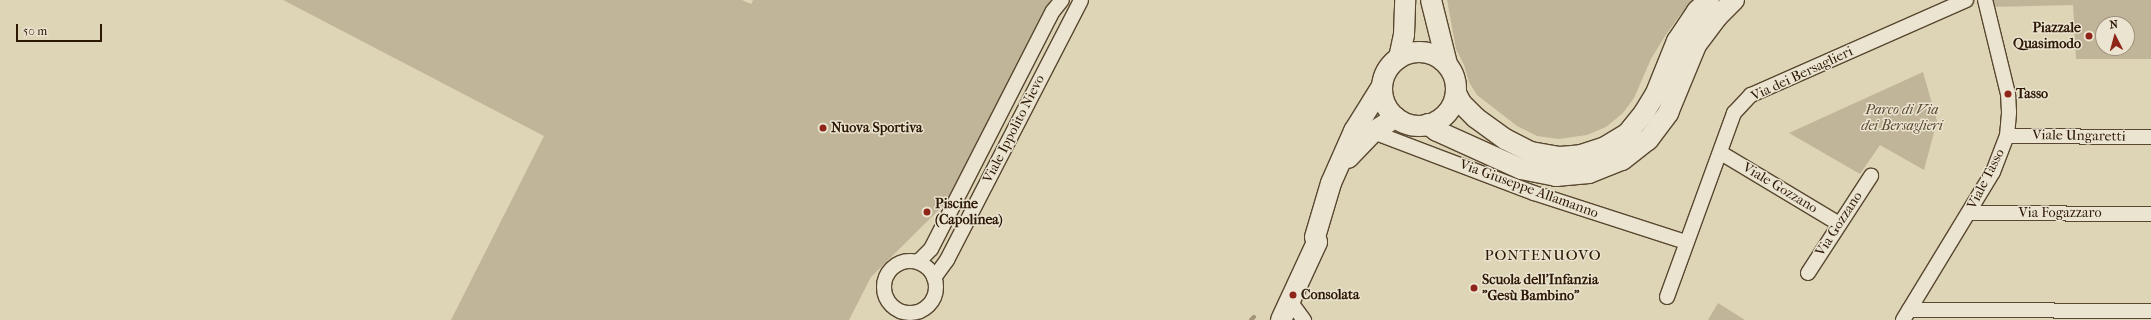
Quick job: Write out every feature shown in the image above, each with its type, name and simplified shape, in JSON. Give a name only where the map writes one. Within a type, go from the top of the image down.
[{"type":"main road","points":[[1399,58],[1404,34],[1405,0]]},
{"type":"main road","points":[[1434,2],[1446,64],[1454,78],[1456,93],[1461,103],[1476,118],[1505,140],[1531,152],[1560,157],[1582,155],[1605,147],[1627,134],[1644,113],[1656,93],[1676,41],[1697,11],[1709,0]]},
{"type":"main road","points":[[1428,124],[1437,131],[1521,169],[1549,175],[1556,176],[1589,173],[1622,160],[1648,140],[1668,113],[1696,45],[1717,17],[1734,0]]},
{"type":"main road","points":[[1446,64],[1432,54],[1424,52],[1407,54],[1399,58],[1390,65],[1384,75],[1382,86],[1383,98],[1388,109],[1396,117],[1411,125],[1428,124],[1438,120],[1447,113],[1453,104],[1456,93]]},
{"type":"main road","points":[[1280,316],[1310,238],[1315,237],[1332,184],[1354,132],[1382,86]]},
{"type":"main road","points":[[1338,170],[1373,132],[1396,117]]},
{"type":"street","name":"Viale Ippolito Nievo","points":[[918,262],[931,250],[1053,11],[1062,0]]},
{"type":"street","name":"Viale Ippolito Nievo","points":[[934,278],[947,260],[1081,0]]},
{"type":"street","name":"Via dei Bersaglieri","points":[[1667,297],[1686,242],[1721,153],[1734,113],[1751,95],[1966,0]]},
{"type":"street","name":"Viale Tasso","points":[[1906,315],[1993,172],[2007,136],[2009,112],[2008,94],[1985,0]]},
{"type":"street","name":"Via Giuseppe Allamanno","points":[[1373,132],[1534,193],[1686,242]]},
{"type":"street","name":"Viale Ungaretti","points":[[2007,136],[2151,137]]},
{"type":"street","name":"Viale Gozzano","points":[[1721,153],[1839,224]]},
{"type":"street","name":"Via Gozzano","points":[[1808,273],[1871,176]]},
{"type":"street","name":"Via Fogazzaro","points":[[1969,213],[2151,214]]},
{"type":"street","points":[[911,260],[918,262],[928,268],[934,278],[935,293],[929,304],[924,308],[909,313],[892,306],[886,298],[884,289],[887,273],[897,263],[911,260]]},
{"type":"street","points":[[1906,315],[2151,311]]},
{"type":"street","points":[[1280,316],[1304,320]]},
{"type":"green space","points":[[283,0],[742,0],[751,4],[753,0],[1050,0],[1054,20],[975,174],[871,277],[849,320],[451,320],[544,136]]},
{"type":"green space","points":[[1447,0],[1694,0],[1680,15],[1665,36],[1651,59],[1634,98],[1623,113],[1606,127],[1587,135],[1559,139],[1537,136],[1517,126],[1477,95],[1469,82],[1464,65],[1456,49]]},
{"type":"green space","name":"Piazzale Quasimodo","points":[[1984,0],[2151,0],[2151,59],[2076,59],[2073,5],[1987,7]]},
{"type":"green space","name":"Parco di Via dei Bersaglieri","points":[[1923,72],[1937,121],[1924,170],[1880,145],[1860,174],[1789,133]]},
{"type":"green space","points":[[1718,303],[1745,320],[1708,320]]},
{"type":"waterway","points":[[1251,320],[1254,317]]},
{"type":"place","name":"Piazzale Quasimodo","points":[[2089,36]]},
{"type":"place","name":"Tasso","points":[[2008,94]]},
{"type":"place","name":"Nuova Sportiva","points":[[823,128]]},
{"type":"place","name":"Piscine (Capolinea)","points":[[927,212]]},
{"type":"place","name":"Scuola dell'Infanzia \"Gesù Bambino\"","points":[[1474,288]]},
{"type":"place","name":"Consolata","points":[[1293,295]]},
{"type":"district","name":"PONTENUOVO","points":[[1543,256]]}]
